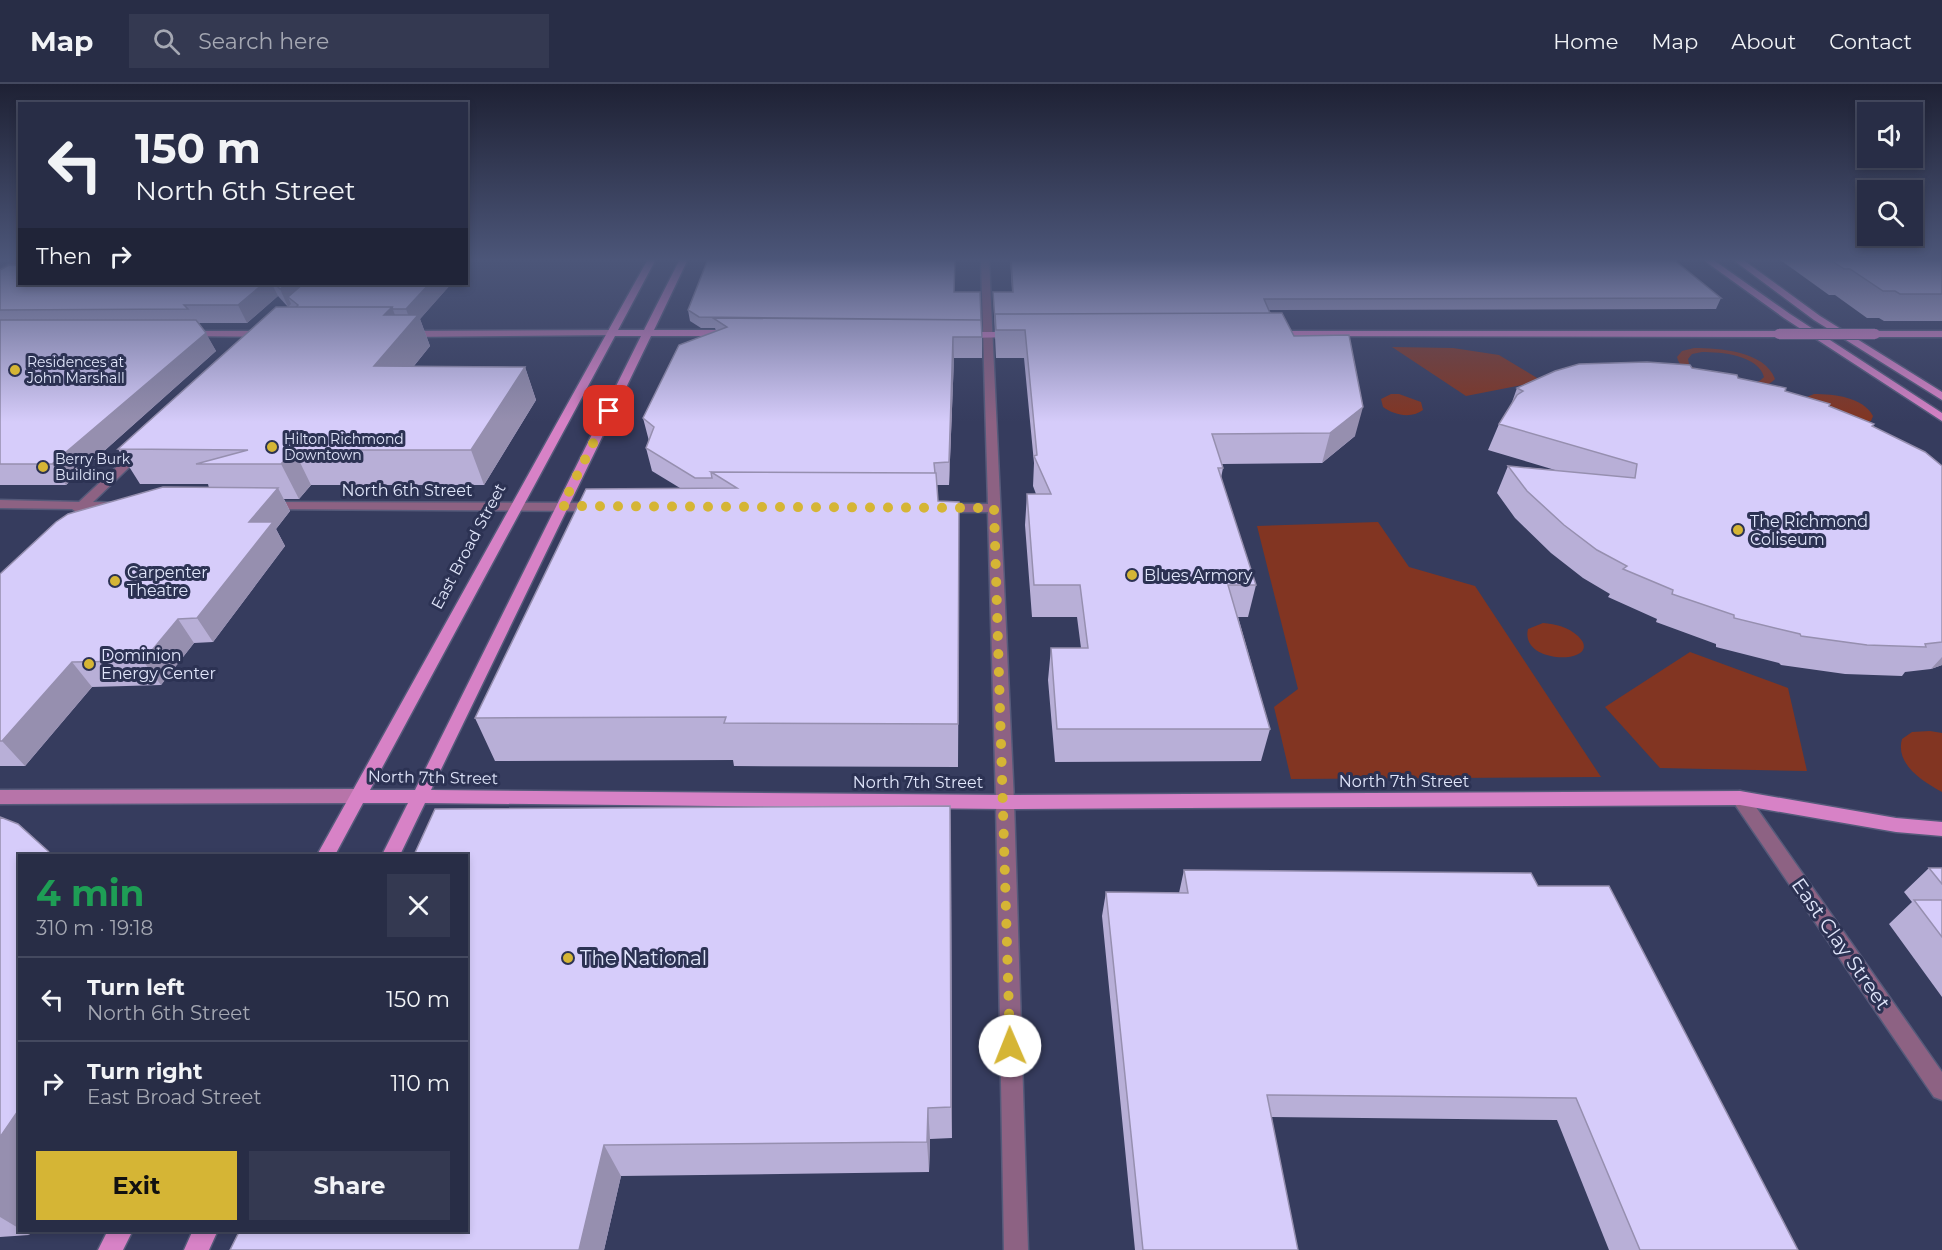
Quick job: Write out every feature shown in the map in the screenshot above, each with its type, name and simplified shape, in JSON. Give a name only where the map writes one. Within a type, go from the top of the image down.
[{"type":"main road","name":"East Broad Street","points":[[327,854],[623,313]]},
{"type":"main road","points":[[391,854],[656,313]]},
{"type":"main road","points":[[1783,313],[1942,418]]},
{"type":"main road","points":[[1809,313],[1942,398]]},
{"type":"main road","points":[[177,334],[275,331]]},
{"type":"main road","points":[[389,334],[740,333]]},
{"type":"main road","points":[[1261,334],[1942,334]]},
{"type":"main road","points":[[957,335],[1031,335]]},
{"type":"main road","name":"North 7th Street","points":[[0,797],[419,796],[1005,802],[1740,798],[1896,825],[1942,830]]},
{"type":"main road","points":[[110,1250],[120,1232]]},
{"type":"main road","points":[[196,1250],[205,1232]]},
{"type":"street","points":[[988,313],[1005,802],[1016,1250]]},
{"type":"street","points":[[248,350],[275,331]]},
{"type":"street","points":[[69,517],[152,440]]},
{"type":"street","points":[[0,504],[129,506]]},
{"type":"street","name":"North 6th Street","points":[[255,506],[612,507]]},
{"type":"street","points":[[927,508],[994,508]]},
{"type":"street","name":"East Clay Street","points":[[1740,798],[1942,1090]]},
{"type":"shaded area","points":[[1392,347],[1453,348],[1499,355],[1542,381],[1466,396]]},
{"type":"shaded area","points":[[1704,348],[1740,353],[1762,362],[1775,379],[1766,385],[1753,388],[1722,386],[1692,375],[1682,367],[1677,357],[1682,351]],"holes":[[[1710,352],[1747,359],[1760,370],[1764,377],[1748,385],[1737,385],[1704,375],[1689,364],[1688,359],[1692,354]]]},
{"type":"shaded area","points":[[1391,394],[1399,394],[1421,402],[1423,410],[1403,415],[1383,407],[1381,399]]},
{"type":"shaded area","points":[[1814,394],[1839,396],[1855,401],[1873,416],[1871,421],[1864,423],[1805,401],[1807,397]]},
{"type":"shaded area","points":[[1378,522],[1409,567],[1475,586],[1601,777],[1291,779],[1274,707],[1298,689],[1257,526]]},
{"type":"shaded area","points":[[1543,623],[1562,626],[1578,636],[1584,645],[1581,652],[1573,656],[1560,657],[1536,650],[1529,641],[1528,629]]},
{"type":"shaded area","points":[[1690,652],[1788,688],[1807,771],[1660,768],[1605,707]]},
{"type":"shaded area","points":[[1912,732],[1942,733],[1942,792],[1926,783],[1912,771],[1902,756],[1902,739]]},
{"type":"building","points":[[269,313],[418,315],[374,366],[525,367],[471,450],[294,450],[281,464],[196,464],[248,450],[118,449]]},
{"type":"building","points":[[693,313],[981,313],[981,320],[699,317]]},
{"type":"building","points":[[995,313],[1156,313],[995,314],[995,320]]},
{"type":"building","points":[[1282,313],[1294,336],[1349,335],[1363,407],[1330,433],[1212,434],[1223,468],[1218,468],[1256,585],[1228,585],[1270,729],[1057,729],[1051,648],[1088,648],[1080,585],[1034,585],[1027,494],[1051,494],[1034,456],[1037,455],[1025,330],[996,330],[995,314]]},
{"type":"building","points":[[713,318],[981,320],[982,337],[953,337],[949,462],[934,463],[935,473],[711,472],[712,478],[695,478],[646,448],[654,427],[643,418],[679,345],[727,327]]},
{"type":"building","points":[[0,320],[196,320],[206,333],[52,464],[0,464]]},
{"type":"building","name":"The Richmond Coliseum","points":[[1647,362],[1690,365],[1692,368],[1737,375],[1738,378],[1786,388],[1785,391],[1830,404],[1829,406],[1874,424],[1872,426],[1925,452],[1942,466],[1942,642],[1925,644],[1926,647],[1867,645],[1801,636],[1734,618],[1734,615],[1672,594],[1673,590],[1623,569],[1627,566],[1597,550],[1564,525],[1527,491],[1508,466],[1635,478],[1637,464],[1499,424],[1517,395],[1523,391],[1517,388],[1555,371],[1579,364]]},
{"type":"building","points":[[711,472],[936,473],[938,501],[959,502],[958,724],[724,723],[726,717],[475,718],[586,489],[737,488]]},
{"type":"building","name":"Dominion Energy Center","points":[[163,487],[278,488],[249,522],[273,522],[197,618],[178,619],[143,661],[72,662],[0,741],[0,574],[56,522],[68,514]]},
{"type":"building","points":[[950,806],[951,1107],[928,1108],[927,1142],[604,1145],[579,1250],[230,1250],[239,1232],[468,1232],[468,854],[414,854],[435,809]]},
{"type":"building","points":[[0,817],[18,824],[50,854],[18,854],[18,1111],[0,1137]]},
{"type":"building","points":[[1929,868],[1942,868],[1942,884]]},
{"type":"building","points":[[1184,870],[1531,873],[1538,886],[1609,886],[1798,1250],[1640,1250],[1576,1098],[1267,1095],[1298,1250],[1143,1250],[1106,892],[1188,893]]},
{"type":"building","points":[[1914,900],[1942,900],[1942,937]]},
{"type":"place","name":"Residences at John Marshall","points":[[15,370]]},
{"type":"place","name":"Hilton Richmond Downtown","points":[[272,447]]},
{"type":"place","name":"Berry Burk Building","points":[[43,467]]},
{"type":"place","name":"The Richmond Coliseum","points":[[1738,530]]},
{"type":"place","name":"Blues Armory","points":[[1132,575]]},
{"type":"place","name":"Carpenter Theatre","points":[[115,581]]},
{"type":"place","name":"Dominion Energy Center","points":[[89,664]]},
{"type":"place","name":"The National","points":[[568,958]]},
{"type":"route","points":[[609,411],[562,506],[994,508],[1005,802],[1010,1046]]}]
